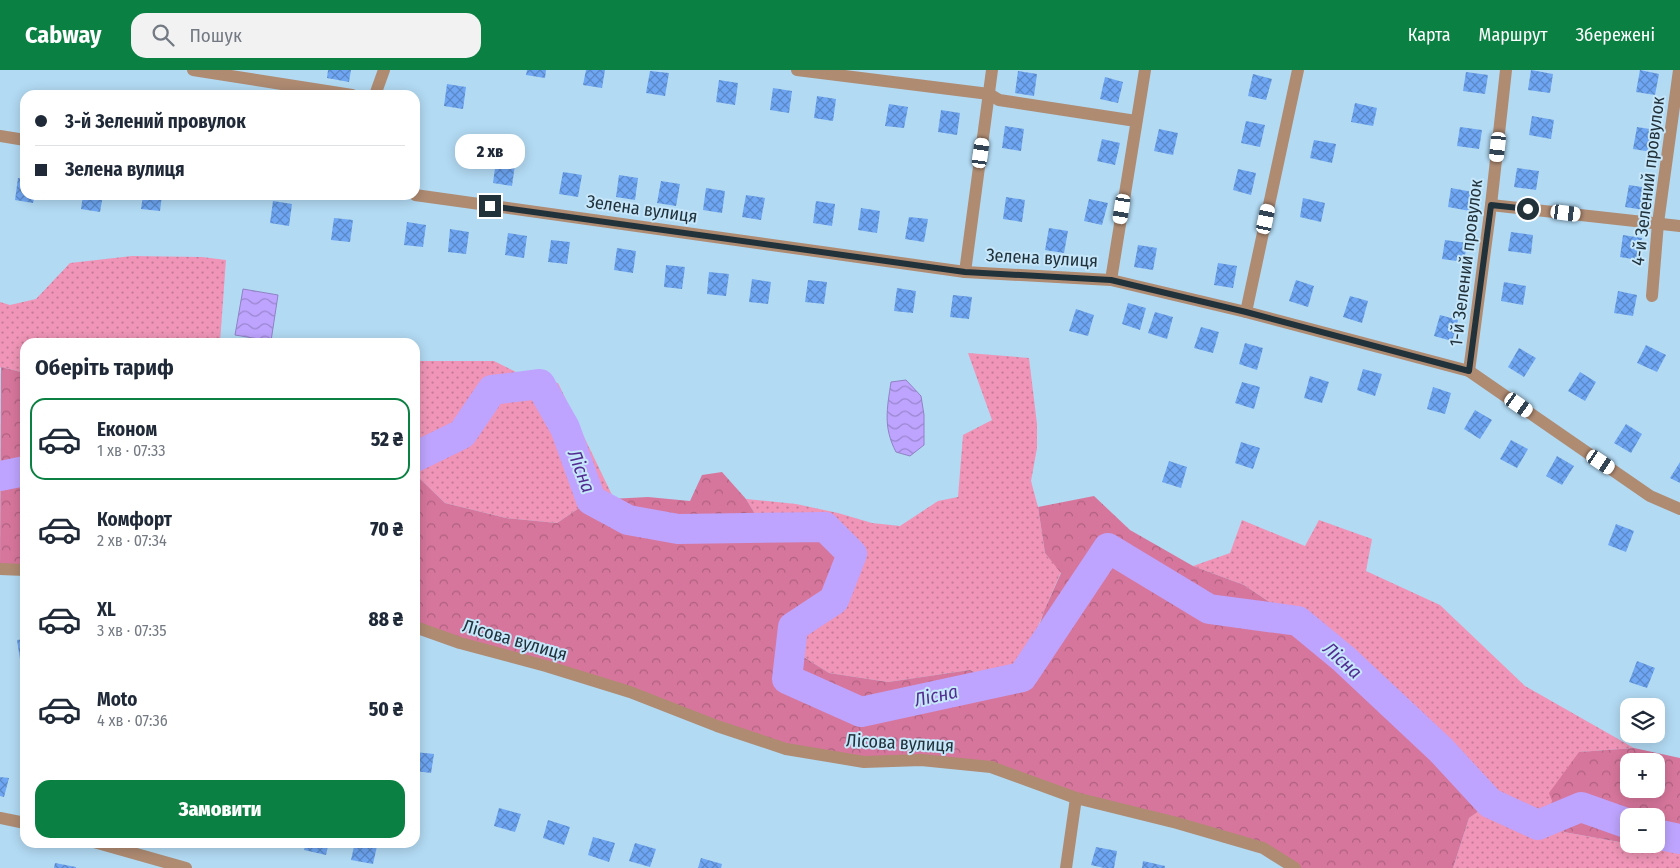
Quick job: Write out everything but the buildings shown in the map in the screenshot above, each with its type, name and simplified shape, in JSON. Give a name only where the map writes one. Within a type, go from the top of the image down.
[{"type":"street","points":[[193,70],[320,90]]},
{"type":"street","points":[[377,90],[384,70]]},
{"type":"street","points":[[798,70],[989,94],[999,100],[1136,121]]},
{"type":"street","points":[[965,272],[992,70]]},
{"type":"street","points":[[1111,280],[1145,70]]},
{"type":"street","points":[[1246,312],[1298,70]]},
{"type":"street","name":"1-й Зелений провулок","points":[[1469,371],[1491,205],[1506,70]]},
{"type":"street","name":"4-й Зелений провулок","points":[[1652,296],[1658,223],[1679,70]]},
{"type":"street","points":[[0,136],[20,139]]},
{"type":"street","name":"Зелена вулиця","points":[[420,196],[965,272],[1111,280],[1246,312],[1469,371],[1650,496],[1680,509]]},
{"type":"street","points":[[1491,205],[1680,226]]},
{"type":"street","points":[[0,570],[20,570]]},
{"type":"street","name":"Лісова вулиця","points":[[420,629],[460,643],[546,666],[630,692],[718,726],[786,749],[864,762],[921,760],[991,767],[1076,798],[1177,823],[1263,848],[1295,868]]},
{"type":"street","points":[[1066,868],[1076,798]]},
{"type":"street","points":[[0,818],[20,823]]},
{"type":"street","points":[[115,848],[186,868]]},
{"type":"shaded area","points":[[132,256],[202,257],[226,260],[220,338],[20,338],[20,372],[0,368],[0,302],[10,305],[36,299],[70,263]]},
{"type":"shaded area","points":[[968,353],[1029,358],[1037,424],[1037,448],[1031,481],[1038,507],[1045,553],[1061,572],[1031,647],[1021,693],[970,670],[888,682],[829,673],[791,649],[793,627],[834,600],[825,527],[763,527],[746,499],[796,504],[872,523],[900,526],[938,501],[958,497],[963,435],[992,420]]},
{"type":"shaded area","points":[[420,361],[494,361],[540,384],[558,383],[614,499],[591,500],[557,523],[506,518],[445,503],[420,479]]},
{"type":"shaded area","points":[[1242,520],[1305,546],[1319,520],[1372,539],[1366,571],[1440,605],[1525,686],[1620,740],[1620,743],[1625,743],[1634,748],[1579,752],[1564,832],[1620,842],[1620,853],[1665,853],[1665,850],[1680,853],[1680,868],[1453,868],[1469,818],[1490,802],[1441,750],[1344,659],[1298,621],[1244,585],[1193,566],[1230,553]]},
{"type":"green space","points":[[1,367],[20,372],[20,570],[0,569]]},
{"type":"green space","points":[[722,472],[746,499],[763,527],[825,527],[852,554],[834,600],[794,627],[791,649],[829,673],[888,682],[970,670],[1020,693],[1022,677],[1044,611],[1061,573],[1045,553],[1038,507],[1094,496],[1130,530],[1193,566],[1244,585],[1298,621],[1344,659],[1441,750],[1490,803],[1469,818],[1453,868],[1295,868],[1263,848],[991,767],[864,762],[786,749],[420,629],[420,479],[445,503],[506,518],[557,523],[591,500],[648,497],[690,501],[702,475]]},
{"type":"green space","points":[[1634,748],[1657,753],[1620,753],[1620,798],[1665,798],[1665,755],[1680,758],[1680,853],[1665,850],[1665,808],[1620,808],[1620,842],[1564,832],[1549,793],[1579,752]]},
{"type":"water","points":[[243,289],[278,295],[271,338],[253,338],[235,335]]},
{"type":"water","points":[[906,380],[921,396],[924,415],[924,445],[910,456],[896,452],[889,434],[887,418],[891,382]]},
{"type":"waterway","name":"Лісна","points":[[420,455],[462,434],[492,390],[540,384],[565,428],[591,500],[628,520],[678,529],[825,527],[852,554],[834,600],[793,627],[787,679],[861,712],[1022,677],[1108,548],[1209,609],[1298,621],[1344,659],[1441,750],[1490,803],[1538,825],[1581,807],[1620,821]]},
{"type":"waterway","name":"Лісна","points":[[0,476],[20,472]]},
{"type":"waterway","name":"Лісна","points":[[1665,836],[1680,839]]},
{"type":"route","points":[[490,206],[965,272],[1111,280],[1246,312],[1469,371],[1491,205],[1528,209]]}]
